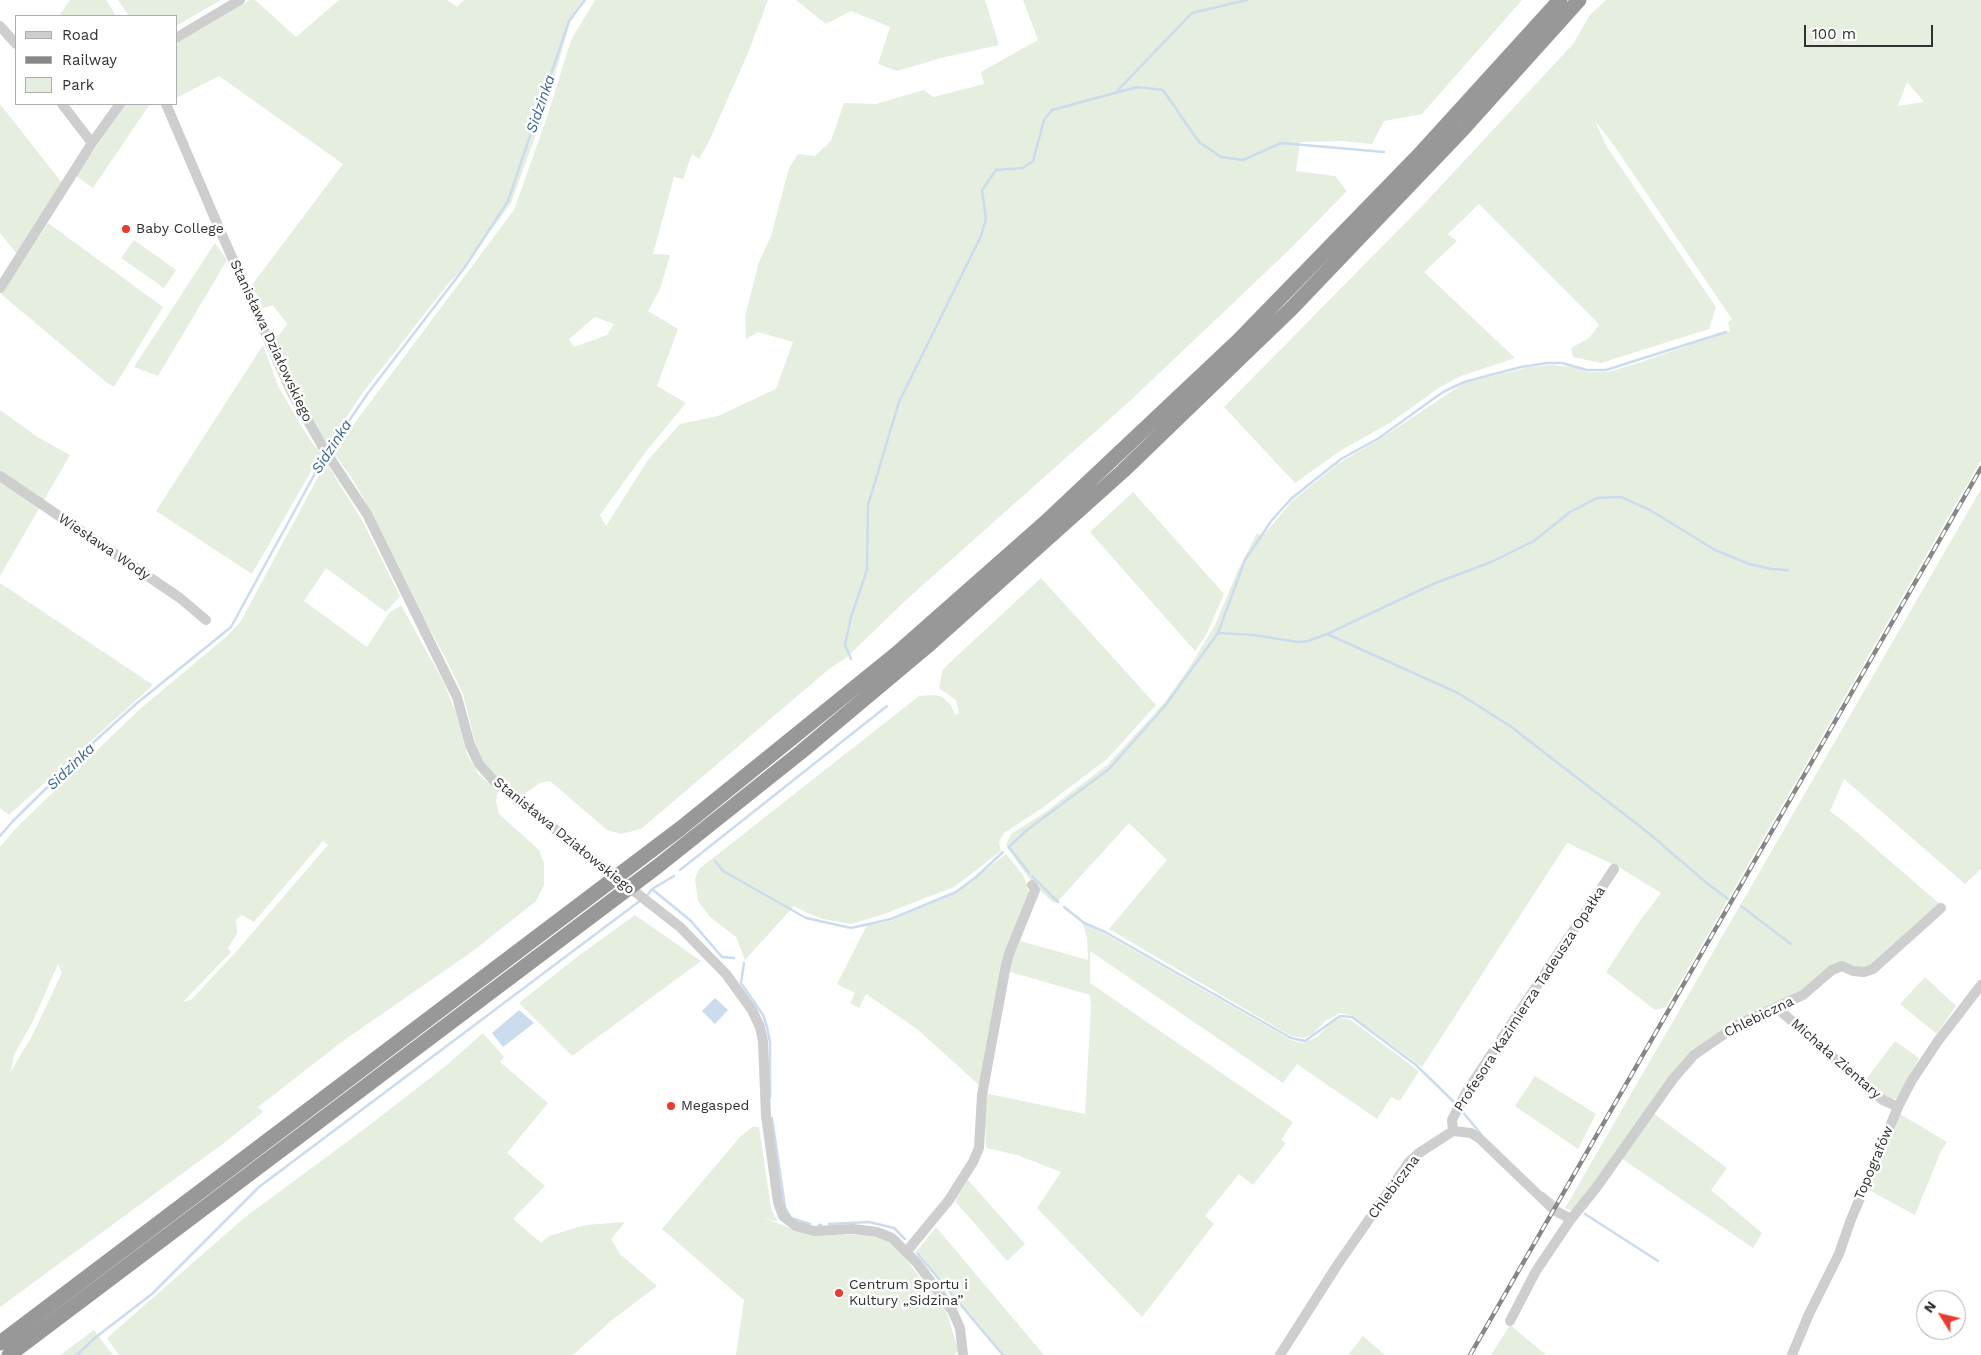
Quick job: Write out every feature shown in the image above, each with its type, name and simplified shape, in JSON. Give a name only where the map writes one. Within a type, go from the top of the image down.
[{"type":"highway","points":[[0,1343],[681,828],[820,718],[903,647],[1049,519],[1244,334],[1406,169],[1560,0]]},
{"type":"highway","points":[[9,1355],[658,866],[801,752],[931,643],[1116,478],[1292,308],[1463,130],[1579,0]]},
{"type":"street","points":[[178,37],[240,0]]},
{"type":"street","points":[[0,26],[15,43]]},
{"type":"street","points":[[63,105],[92,143]]},
{"type":"street","points":[[0,288],[92,143],[119,105]]},
{"type":"street","name":"Stanisława Działowskiego","points":[[166,105],[284,375],[304,415],[367,514],[457,697],[470,744],[479,764],[506,791],[579,850],[684,930],[719,967],[757,1018],[763,1040],[766,1116],[778,1202],[783,1216],[796,1226],[814,1231],[826,1232],[853,1229],[877,1232],[892,1238],[907,1251],[932,1281],[957,1318],[962,1339],[963,1355]]},
{"type":"street","name":"Wiesława Wody","points":[[0,476],[180,598],[206,620]]},
{"type":"street","name":"Profesora Kazimierza Tadeusza Opałka","points":[[1453,1131],[1452,1120],[1455,1110],[1614,869]]},
{"type":"street","points":[[907,1251],[949,1200],[973,1162],[978,1148],[982,1095],[1006,965],[1035,890],[1032,885]]},
{"type":"street","name":"Chlebiczna","points":[[1510,1321],[1536,1271],[1571,1219],[1596,1188],[1673,1079],[1694,1055],[1739,1024],[1803,995],[1832,970],[1842,966],[1853,971],[1864,972],[1873,968],[1941,908]]},
{"type":"street","name":"Topografów","points":[[1792,1355],[1809,1314],[1838,1254],[1898,1107],[1912,1080],[1938,1041],[1981,985]]},
{"type":"street","name":"Michała Zientary","points":[[1776,1008],[1870,1090],[1883,1100],[1898,1107]]},
{"type":"street","points":[[1453,1131],[1471,1133],[1479,1138],[1554,1210],[1571,1219]]},
{"type":"street","name":"Chlebiczna","points":[[1280,1355],[1338,1264],[1409,1162],[1425,1148],[1453,1131]]},
{"type":"green space","points":[[70,0],[106,0],[115,15],[60,15]]},
{"type":"green space","points":[[118,0],[221,0],[178,25],[178,15],[128,15]]},
{"type":"green space","points":[[250,0],[255,0],[296,37],[339,0],[447,0],[457,7],[464,0],[585,0],[570,23],[543,115],[511,203],[465,266],[448,284],[364,391],[328,444],[316,430],[299,403],[275,341],[287,324],[273,305],[263,308],[252,285],[343,164],[219,76],[178,97],[178,43]]},
{"type":"green space","points":[[595,0],[768,0],[748,53],[709,141],[699,159],[692,154],[683,179],[674,177],[653,254],[670,255],[660,289],[648,311],[678,329],[657,386],[686,403],[647,450],[600,515],[606,526],[648,460],[680,424],[718,416],[776,389],[793,342],[758,332],[746,339],[745,317],[759,262],[771,236],[789,168],[798,154],[815,156],[831,141],[844,103],[876,104],[924,90],[933,97],[984,84],[981,72],[1038,40],[1023,0],[1522,0],[1422,114],[1384,121],[1372,144],[1341,141],[1300,142],[1296,171],[1335,176],[1347,191],[1289,250],[1132,399],[906,600],[846,658],[829,669],[641,829],[621,834],[607,830],[550,781],[540,783],[524,794],[513,793],[493,774],[483,761],[477,751],[463,694],[447,661],[417,606],[373,515],[353,480],[333,452],[514,210],[547,117],[571,40]],"holes":[[[595,317],[614,324],[607,335],[574,347],[569,339]]]},
{"type":"green space","points":[[796,0],[985,0],[999,45],[941,58],[897,71],[878,64],[890,27],[851,11],[826,24]]},
{"type":"green space","points":[[1606,0],[1981,0],[1981,460],[1666,1007],[1655,1010],[1606,972],[1661,893],[1617,866],[1567,843],[1422,1067],[1351,1015],[1340,1013],[1325,1021],[1313,1034],[1304,1038],[1291,1036],[1109,929],[1167,860],[1129,823],[1060,899],[1054,903],[1033,884],[1006,846],[1011,834],[1044,813],[1108,764],[1165,702],[1189,668],[1215,625],[1238,570],[1257,533],[1262,537],[1292,501],[1339,463],[1383,437],[1464,383],[1530,367],[1550,365],[1575,367],[1588,372],[1607,372],[1730,331],[1728,322],[1732,319],[1615,147],[1595,121],[1607,147],[1716,307],[1709,329],[1601,363],[1573,357],[1571,348],[1589,338],[1599,325],[1479,204],[1448,234],[1457,241],[1424,272],[1515,358],[1461,376],[1440,387],[1393,421],[1340,451],[1295,483],[1224,407],[1424,204],[1573,44],[1590,15]],"holes":[[[1907,82],[1923,102],[1898,106]]]},
{"type":"green space","points":[[0,104],[62,183],[17,254],[0,233]]},
{"type":"green space","points":[[125,105],[149,105],[93,188],[76,176]]},
{"type":"green space","points":[[48,223],[163,307],[114,387],[1,294]]},
{"type":"green space","points":[[134,240],[176,270],[164,288],[121,258]]},
{"type":"green space","points":[[215,243],[227,260],[158,376],[134,367]]},
{"type":"green space","points":[[263,345],[278,386],[308,437],[321,454],[252,574],[156,511]]},
{"type":"green space","points":[[0,410],[36,436],[70,455],[0,576]]},
{"type":"green space","points":[[326,462],[363,522],[400,596],[386,612],[326,568],[304,601],[367,647],[389,613],[401,605],[444,683],[456,713],[467,754],[479,775],[498,791],[496,801],[499,814],[539,850],[544,863],[544,885],[536,901],[473,951],[343,1041],[258,1107],[263,1112],[224,1143],[0,1307],[0,847],[19,825],[140,709],[226,637],[241,621]],"holes":[[[323,841],[328,845],[235,953],[191,1000],[183,1002],[231,952],[228,948],[237,933],[236,920],[242,915],[254,922]],[[58,964],[62,973],[32,1036],[11,1071],[14,1055],[34,1019]]]},
{"type":"green space","points":[[1981,489],[1981,869],[1965,884],[1844,779],[1830,811],[1941,905],[1871,965],[1858,968],[1841,963],[1801,994],[1712,1038],[1574,1211],[1565,1208]]},
{"type":"green space","points":[[1133,492],[1224,594],[1206,635],[1195,651],[1090,532]]},
{"type":"green space","points":[[1041,578],[1156,705],[1107,759],[1041,809],[1004,833],[999,842],[1001,851],[954,887],[881,915],[851,924],[823,919],[794,906],[745,960],[736,937],[710,917],[698,901],[695,879],[699,869],[919,696],[934,695],[942,697],[951,705],[955,715],[959,713],[956,700],[939,688],[943,669]]},
{"type":"green space","points":[[0,583],[153,685],[9,815],[0,808]]},
{"type":"green space","points":[[1006,854],[1023,875],[1029,896],[979,1085],[917,1029],[866,994],[859,1008],[850,1003],[855,993],[837,984],[867,925],[891,921],[957,892]]},
{"type":"green space","points":[[635,915],[701,961],[572,1056],[519,1003],[577,957]]},
{"type":"green space","points":[[1083,924],[1105,934],[1291,1040],[1303,1043],[1317,1037],[1330,1024],[1340,1018],[1351,1020],[1419,1071],[1400,1101],[1391,1097],[1377,1119],[1297,1064],[1283,1083],[1090,951],[1090,983],[1293,1122],[1281,1140],[1286,1143],[1253,1185],[1239,1174],[1205,1216],[1214,1224],[1142,1317],[1037,1208],[1061,1172],[1017,1155],[986,1148],[984,1093],[1085,1114],[1091,1008],[1090,995],[1007,971],[1020,941],[1088,960],[1087,938]]},
{"type":"green space","points":[[1925,977],[1956,1006],[1937,1034],[1900,1004]]},
{"type":"green space","points":[[483,1033],[504,1057],[500,1062],[548,1103],[507,1153],[545,1186],[513,1219],[541,1243],[549,1236],[585,1225],[625,1222],[611,1239],[620,1254],[657,1286],[612,1320],[573,1355],[119,1355],[107,1338],[244,1218],[367,1127],[447,1065]]},
{"type":"green space","points":[[1895,1041],[1919,1058],[1897,1099],[1889,1099],[1865,1081]]},
{"type":"green space","points":[[1535,1076],[1596,1114],[1578,1149],[1515,1106]]},
{"type":"green space","points":[[1653,1113],[1727,1168],[1711,1190],[1762,1233],[1753,1248],[1621,1158]]},
{"type":"green space","points":[[1900,1114],[1947,1142],[1941,1151],[1915,1215],[1867,1189]]},
{"type":"green space","name":"Centrum Sportu i Kultury „Sidzina”","points":[[752,1127],[759,1127],[771,1209],[778,1222],[761,1217],[809,1235],[859,1235],[879,1238],[891,1244],[900,1252],[946,1310],[958,1349],[955,1355],[736,1355],[744,1300],[662,1229],[740,1137]]},
{"type":"green space","points":[[968,1180],[1025,1244],[1007,1261],[955,1201]]},
{"type":"green space","points":[[936,1227],[1044,1355],[1004,1355],[917,1251]]},
{"type":"green space","points":[[1510,1325],[1546,1355],[1491,1355]]},
{"type":"green space","points":[[94,1330],[113,1355],[60,1355]]},
{"type":"green space","points":[[1363,1336],[1385,1355],[1348,1355]]},
{"type":"water","points":[[715,998],[728,1010],[715,1024],[702,1011]]},
{"type":"water","points":[[519,1010],[534,1023],[503,1047],[492,1033]]},
{"type":"waterway","name":"Sidzinka","points":[[329,450],[368,393],[465,267],[508,201],[569,21],[585,0]]},
{"type":"waterway","points":[[1117,91],[1192,13],[1247,0]]},
{"type":"waterway","points":[[851,659],[845,645],[851,617],[867,570],[868,505],[899,402],[981,236],[986,219],[982,190],[996,170],[1023,168],[1033,161],[1044,120],[1052,110],[1137,87],[1163,90],[1199,142],[1221,157],[1243,160],[1281,143],[1384,152]]},
{"type":"waterway","points":[[1029,873],[1009,847],[1027,830],[1109,769],[1164,707],[1218,633],[1245,560],[1272,520],[1292,498],[1341,459],[1379,438],[1443,392],[1464,382],[1521,367],[1547,363],[1562,363],[1587,370],[1606,370],[1726,332]]},
{"type":"waterway","name":"Sidzinka","points":[[0,836],[85,750],[136,704],[231,627],[324,457]]},
{"type":"waterway","points":[[1218,633],[1254,635],[1298,642],[1308,641],[1327,634],[1433,584],[1491,562],[1534,541],[1570,512],[1597,498],[1621,497],[1650,510],[1715,550],[1749,564],[1771,569],[1788,570]]},
{"type":"waterway","points":[[1327,634],[1458,693],[1510,726],[1646,831],[1728,899]]},
{"type":"waterway","points":[[680,870],[887,706]]},
{"type":"waterway","points":[[715,861],[723,871],[806,918],[851,928],[891,919],[956,892],[976,877],[1003,852]]},
{"type":"waterway","points":[[646,897],[652,889],[674,876]]},
{"type":"waterway","points":[[1032,876],[1058,902]]},
{"type":"waterway","points":[[652,889],[691,921],[722,957],[734,958]]},
{"type":"waterway","points":[[77,1355],[96,1337],[152,1294],[259,1187],[641,900]]},
{"type":"waterway","points":[[1741,906],[1791,944]]},
{"type":"waterway","points":[[1064,907],[1084,923],[1105,932],[1291,1038],[1305,1041],[1340,1016],[1352,1017],[1416,1065],[1456,1104]]},
{"type":"waterway","points":[[744,963],[741,983],[763,1015],[770,1042],[770,1097]]},
{"type":"waterway","points":[[1461,1110],[1481,1134]]},
{"type":"waterway","points":[[772,1118],[785,1207],[790,1216]]},
{"type":"waterway","points":[[1543,1193],[1554,1202]]},
{"type":"waterway","points":[[1585,1214],[1658,1261]]},
{"type":"waterway","points":[[794,1219],[810,1224]]},
{"type":"waterway","points":[[829,1224],[869,1222],[894,1228],[905,1239]]},
{"type":"waterway","points":[[917,1253],[1003,1355]]},
{"type":"railway","points":[[1470,1355],[1981,468]]},
{"type":"place","name":"Baby College","points":[[126,229]]},
{"type":"place","name":"Megasped","points":[[671,1106]]},
{"type":"place","name":"Centrum Sportu i Kultury „Sidzina”","points":[[839,1293]]}]
